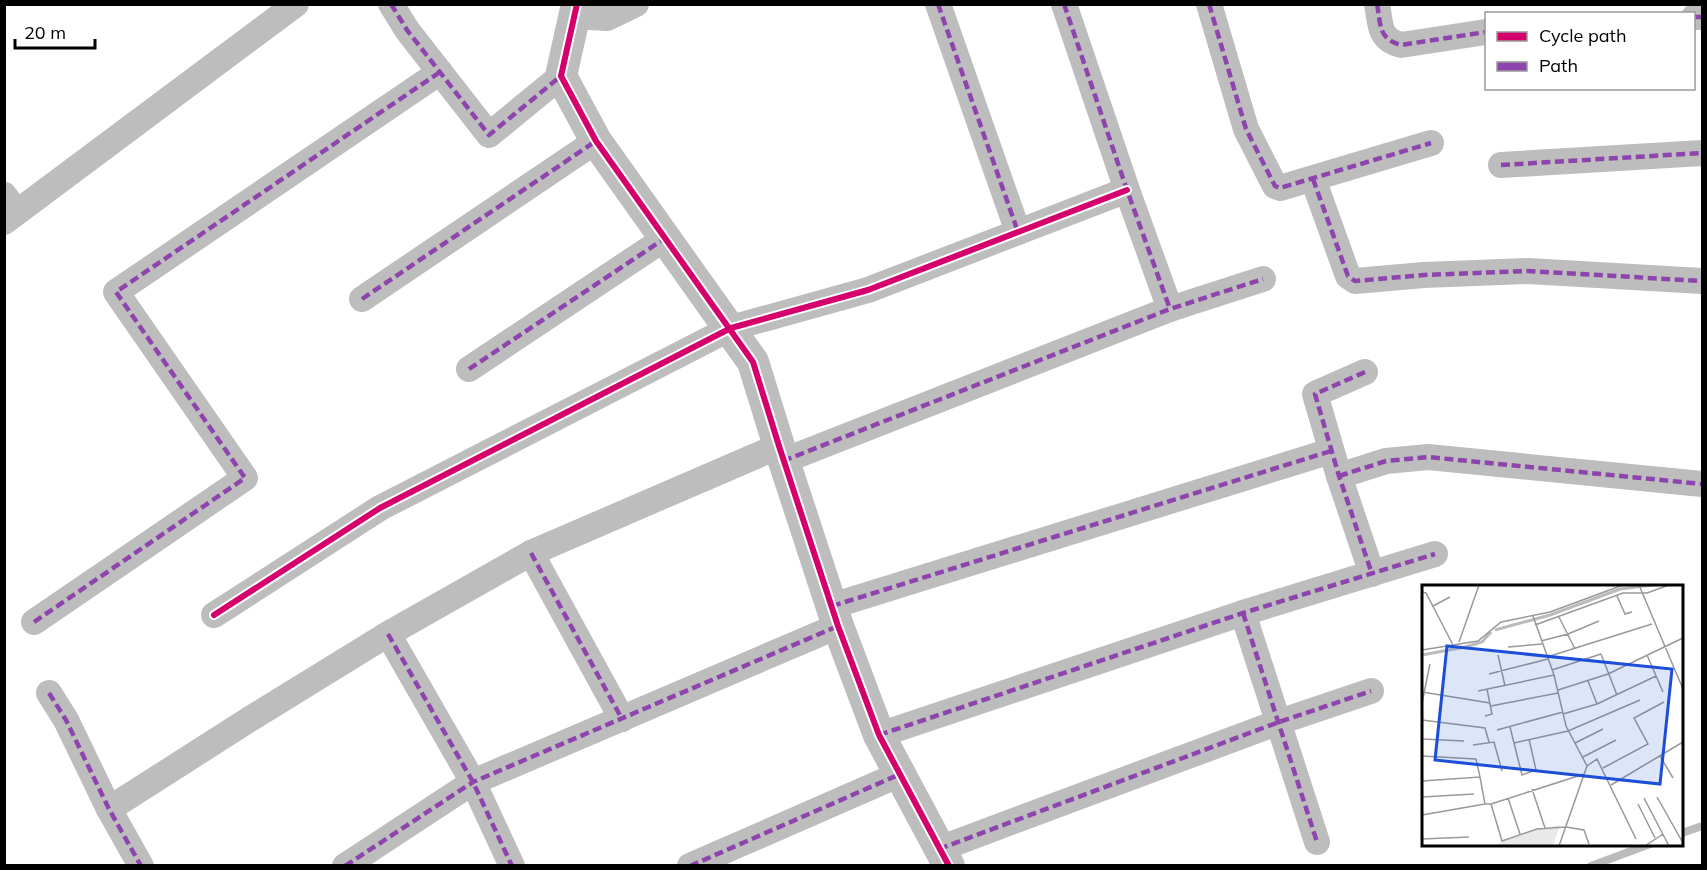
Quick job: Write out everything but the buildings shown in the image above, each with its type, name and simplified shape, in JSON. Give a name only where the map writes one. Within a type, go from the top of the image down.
[{"type":"street","points":[[9,209],[296,4]]},
{"type":"street","points":[[392,4],[407,30],[489,135],[561,76],[575,10],[607,18],[636,4]]},
{"type":"street","points":[[938,4],[1018,232]]},
{"type":"street","points":[[1064,4],[1170,309]]},
{"type":"street","points":[[1209,4],[1246,129],[1275,186],[1280,188],[1313,179],[1431,143]]},
{"type":"street","points":[[1377,4],[1383,35],[1390,42],[1401,45],[1485,32]]},
{"type":"street","points":[[34,622],[245,478],[116,291],[440,72]]},
{"type":"street","points":[[561,76],[596,141],[753,362],[835,616],[879,735],[898,775],[944,857],[1279,722],[1371,691]]},
{"type":"street","points":[[362,299],[596,141]]},
{"type":"street","points":[[1501,165],[1702,153]]},
{"type":"street","points":[[1313,179],[1348,276],[1355,281],[1424,275],[1528,271],[1702,282]]},
{"type":"street","points":[[214,615],[380,508],[730,328],[868,290],[1127,190]]},
{"type":"street","points":[[469,369],[664,239]]},
{"type":"street","points":[[109,809],[388,634],[531,553],[781,454],[1170,309],[1263,279]]},
{"type":"street","points":[[1365,372],[1315,394],[1338,476],[1372,574]]},
{"type":"street","points":[[345,866],[473,782],[622,719],[835,616],[1331,451]]},
{"type":"street","points":[[1338,476],[1386,461],[1428,458],[1702,484]]},
{"type":"street","points":[[531,553],[622,719]]},
{"type":"street","points":[[879,735],[1243,613],[1436,554]]},
{"type":"street","points":[[1243,613],[1317,842]]},
{"type":"street","points":[[388,634],[473,782],[512,866]]},
{"type":"street","points":[[49,693],[66,720],[109,809],[141,866]]},
{"type":"street","points":[[690,866],[898,775]]},
{"type":"waterway","points":[[1683,833],[1702,826]]},
{"type":"waterway","points":[[1591,866],[1645,846]]},
{"type":"marked path","points":[[391,4],[407,30],[489,135],[561,76]]},
{"type":"marked path","points":[[938,4],[1018,232]]},
{"type":"marked path","points":[[1064,4],[1170,309]]},
{"type":"marked path","points":[[1209,4],[1246,129],[1275,186],[1280,188],[1431,143]]},
{"type":"marked path","points":[[1377,4],[1384,35],[1401,45],[1485,32]]},
{"type":"marked path","points":[[1695,17],[1702,17]]},
{"type":"marked path","points":[[34,622],[245,478],[116,292],[440,72]]},
{"type":"marked path","points":[[362,299],[596,141]]},
{"type":"marked path","points":[[1501,165],[1702,153]]},
{"type":"marked path","points":[[1313,179],[1348,276],[1355,281],[1424,275],[1528,271],[1702,281]]},
{"type":"marked path","points":[[469,369],[664,239]]},
{"type":"marked path","points":[[783,461],[1170,309],[1263,279]]},
{"type":"marked path","points":[[1365,372],[1315,394],[1339,476],[1372,574]]},
{"type":"marked path","points":[[832,606],[1331,451]]},
{"type":"marked path","points":[[1339,476],[1386,461],[1428,457],[1702,484]]},
{"type":"marked path","points":[[531,553],[622,719]]},
{"type":"marked path","points":[[879,735],[1243,613],[1435,554]]},
{"type":"marked path","points":[[1243,613],[1317,842]]},
{"type":"marked path","points":[[345,866],[473,782],[838,626]]},
{"type":"marked path","points":[[388,634],[473,782],[512,866]]},
{"type":"marked path","points":[[939,849],[1279,722],[1371,691]]},
{"type":"marked path","points":[[49,693],[66,720],[109,809],[141,866]]},
{"type":"marked path","points":[[690,866],[898,775]]},
{"type":"cycle path","points":[[577,4],[561,76],[596,141],[753,362],[838,626],[879,735],[949,866]]},
{"type":"cycle path","points":[[214,615],[380,508],[731,328],[868,290],[1127,190]]}]
